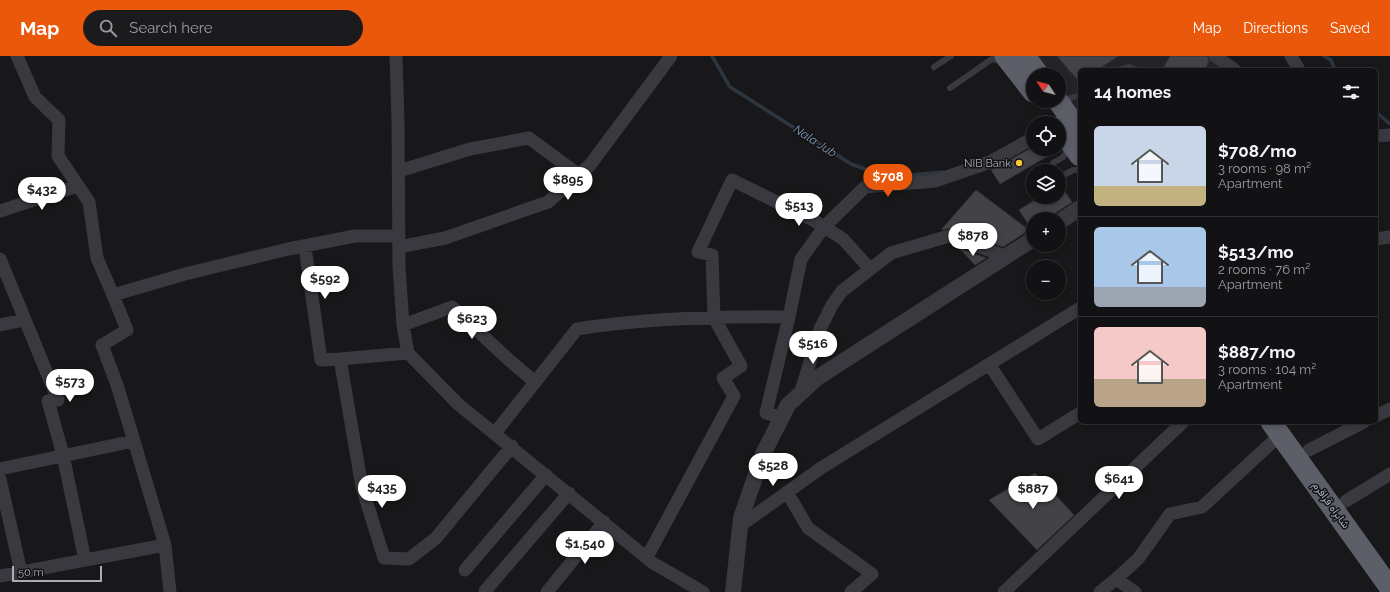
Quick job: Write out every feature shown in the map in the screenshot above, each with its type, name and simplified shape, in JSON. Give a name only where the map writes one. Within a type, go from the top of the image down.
[{"type":"highway","points":[[1014,59],[1028,68]]},
{"type":"highway","points":[[1014,59],[1026,80]]},
{"type":"highway","name":"شاہراہ قراقرم","points":[[1280,426],[1309,450],[1390,563]]},
{"type":"highway","name":"شاہراہ قراقرم","points":[[1280,426],[1390,588]]},
{"type":"street","points":[[17,56],[35,97],[59,120],[58,156],[89,202],[97,258],[127,330],[102,345],[117,385],[165,545],[170,592]]},
{"type":"street","points":[[396,56],[399,241],[403,325],[408,353],[458,404],[512,446],[647,557],[703,592]]},
{"type":"street","points":[[113,295],[185,274],[288,249],[305,247],[355,236],[399,241],[445,238],[548,202],[590,165],[671,56]]},
{"type":"street","points":[[1215,56],[1232,68]]},
{"type":"street","points":[[1291,56],[1298,68]]},
{"type":"street","points":[[1378,136],[1390,135]]},
{"type":"street","points":[[399,171],[470,149],[529,138],[579,175]]},
{"type":"street","points":[[780,417],[766,413],[790,317],[801,259],[824,227],[865,187],[935,181],[990,162],[1026,142]]},
{"type":"street","points":[[647,557],[734,396],[723,378],[741,366],[714,318],[712,255],[698,252],[732,180],[824,227],[843,239],[870,269]]},
{"type":"street","points":[[0,211],[77,186]]},
{"type":"street","points":[[1066,217],[1078,209]]},
{"type":"street","points":[[801,391],[820,329],[832,305],[842,291],[891,253],[949,236],[1005,256]]},
{"type":"street","points":[[1378,238],[1390,237]]},
{"type":"street","points":[[733,592],[740,526],[745,505],[763,454],[780,417],[788,405],[801,391],[818,378],[1026,242]]},
{"type":"street","points":[[305,247],[321,360],[340,360],[408,353]]},
{"type":"street","points":[[0,259],[58,400],[48,401],[63,455],[85,560]]},
{"type":"street","points":[[403,325],[452,306],[535,382]]},
{"type":"street","points":[[740,526],[821,468],[1078,309]]},
{"type":"street","points":[[495,433],[577,329],[623,322],[714,318],[790,317]]},
{"type":"street","points":[[0,325],[24,320]]},
{"type":"street","points":[[340,360],[362,487],[384,558],[409,559],[436,538],[512,446]]},
{"type":"street","points":[[989,364],[1038,438],[1078,414]]},
{"type":"street","points":[[1378,415],[1390,409]]},
{"type":"street","points":[[1004,592],[1181,424]]},
{"type":"street","points":[[1309,450],[1360,424]]},
{"type":"street","points":[[1100,592],[1119,585],[1170,514],[1202,506],[1280,426]]},
{"type":"street","points":[[0,469],[134,441]]},
{"type":"street","points":[[1346,501],[1390,474]]},
{"type":"street","points":[[465,570],[546,475]]},
{"type":"street","points":[[0,480],[21,572]]},
{"type":"street","points":[[787,492],[808,528],[872,574],[851,592]]},
{"type":"street","points":[[485,591],[569,493]]},
{"type":"street","points":[[547,592],[604,522]]},
{"type":"street","points":[[0,576],[165,545]]},
{"type":"street","points":[[1119,585],[1135,592]]},
{"type":"lane","points":[[934,67],[951,56]]},
{"type":"lane","points":[[950,88],[992,59],[1014,59]]},
{"type":"lane","points":[[1066,118],[1078,98]]},
{"type":"lane","points":[[1066,137],[1069,151],[1066,154]]},
{"type":"lane","points":[[1053,163],[1064,156]]},
{"type":"lane","points":[[1066,174],[1073,170],[1078,170]]},
{"type":"shaded area","points":[[1036,56],[1221,56],[1237,68],[1078,68],[1078,113],[1066,97],[1066,68],[1045,68]]},
{"type":"building","points":[[1057,56],[1119,56],[1100,68],[1078,68],[1078,81]]},
{"type":"building","points":[[1170,56],[1207,56],[1209,61],[1206,68],[1163,68]]},
{"type":"building","name":"NIB Bank","points":[[1026,151],[1026,156],[1048,156],[1034,164],[1026,164],[1026,169],[1000,184],[991,170]]},
{"type":"building","points":[[976,190],[1026,228],[1026,232],[1003,247],[952,228],[941,230]]},
{"type":"building","points":[[1066,193],[1072,202],[1057,212],[1026,212],[1026,221],[1019,210],[1029,204],[1066,204]]},
{"type":"building","points":[[959,248],[986,258],[975,265]]},
{"type":"building","points":[[1035,473],[1074,515],[1037,550],[989,500]]},
{"type":"waterway","name":"Nala Jub","points":[[712,56],[730,87],[851,164],[882,175],[912,175],[943,172]]},
{"type":"waterway","name":"Nala Jub","points":[[1324,56],[1331,60],[1334,68]]},
{"type":"waterway","name":"Nala Jub","points":[[1378,114],[1390,124]]},
{"type":"place","name":"NIB Bank","points":[[1019,163]]}]
